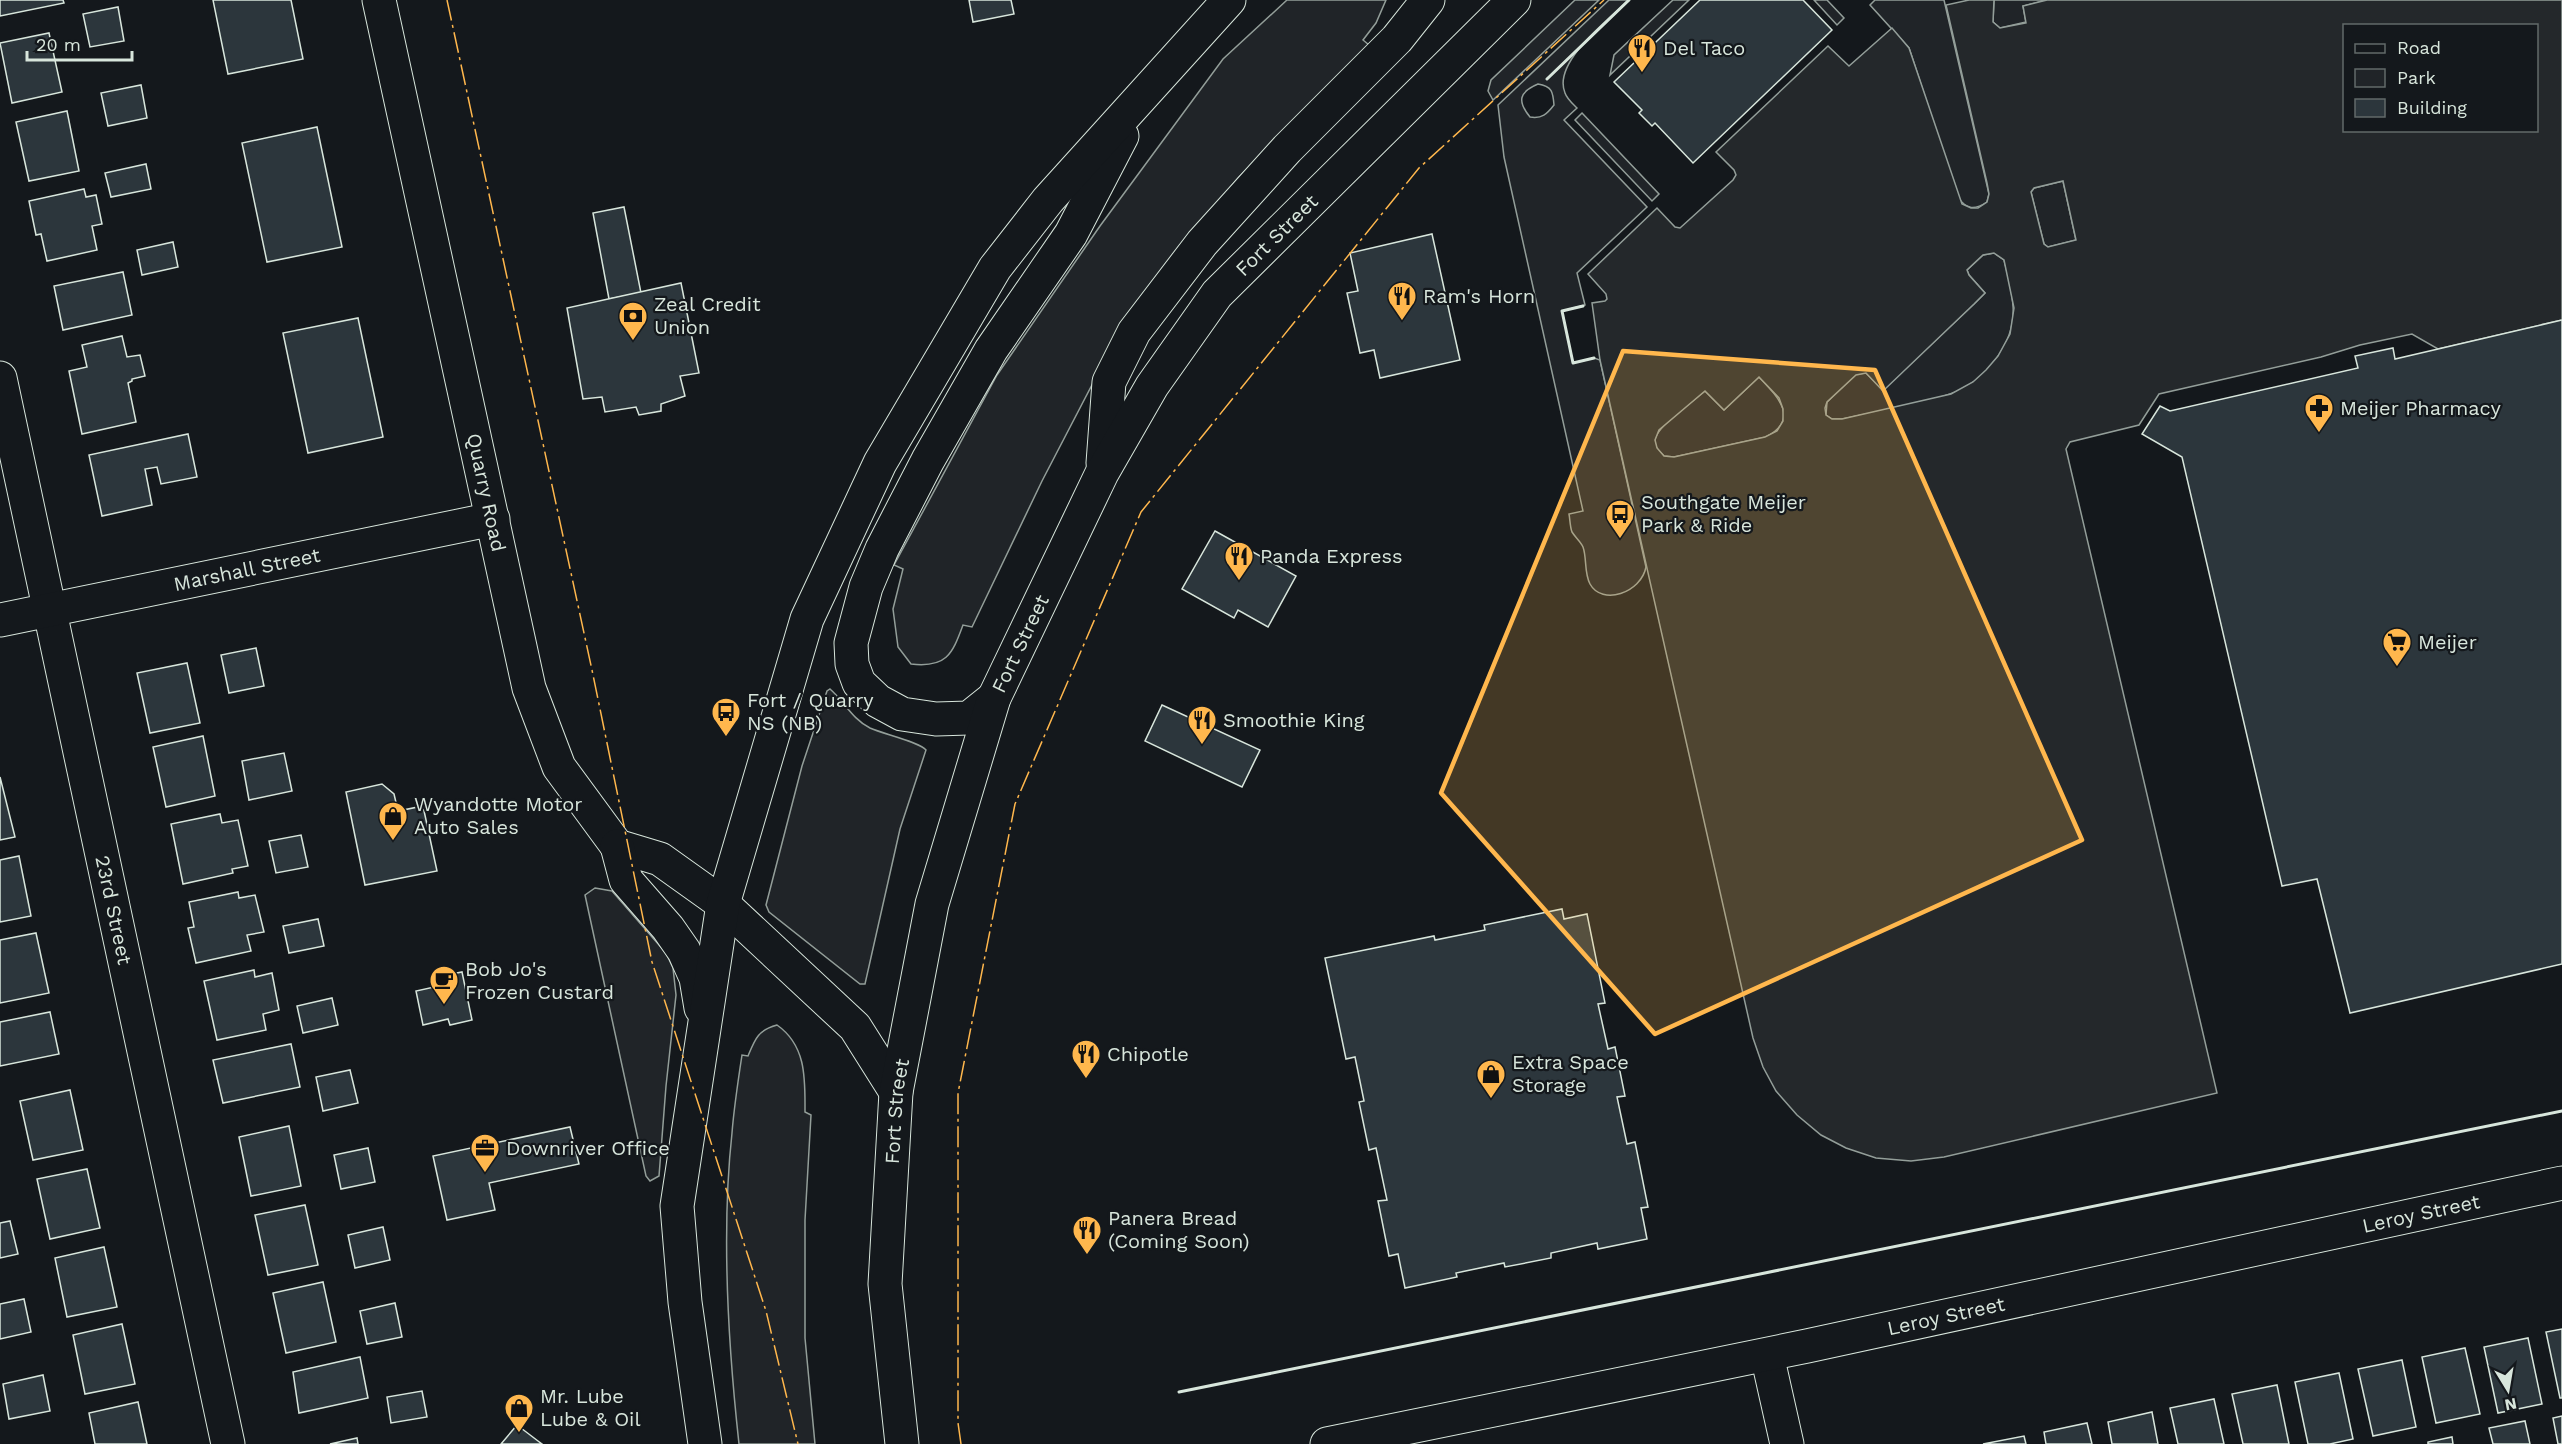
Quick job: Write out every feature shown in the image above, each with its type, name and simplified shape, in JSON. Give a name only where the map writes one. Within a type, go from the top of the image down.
[{"type":"main road","name":"Quarry Road","points":[[379,0],[529,688],[559,767],[617,846]]},
{"type":"main road","points":[[705,1444],[685,1302],[677,1206],[723,903],[807,619],[880,463],[995,268],[1048,200],[1229,0]]},
{"type":"main road","points":[[1102,473],[1109,382],[1134,332],[1202,243],[1287,149],[1397,39],[1428,0]]},
{"type":"main road","name":"Fort Street","points":[[902,1444],[885,1284],[896,1092],[932,904],[994,698],[1102,473],[1152,386],[1217,294],[1514,0]]},
{"type":"main road","points":[[994,698],[969,718],[936,719],[902,714],[878,701],[859,683],[852,664],[851,643],[866,587],[882,549],[928,460],[991,350],[1071,234],[1143,95]]},
{"type":"main road","name":"23rd Street","points":[[0,378],[228,1444]]},
{"type":"main road","name":"Marshall Street","points":[[0,620],[493,519]]},
{"type":"main road","points":[[617,846],[660,859],[723,903],[855,1027],[896,1092]]},
{"type":"main road","points":[[617,846],[626,880],[668,928],[684,951],[696,978],[704,1027]]},
{"type":"main road","name":"Leroy Street","points":[[1328,1444],[1767,1355],[2562,1183]]},
{"type":"main road","points":[[1767,1355],[1787,1444]]},
{"type":"highlighted area","points":[[1623,351],[1875,370],[2082,840],[1655,1034],[1441,793]]},
{"type":"green space","points":[[1287,0],[1386,0],[1376,23],[1363,40],[1369,45],[1238,178],[1132,308],[1042,481],[972,627],[963,625],[951,652],[940,661],[923,665],[911,664],[898,647],[893,609],[903,569],[894,565],[997,375],[1100,226],[1223,59]]},
{"type":"green space","points":[[1575,0],[1599,0],[1493,100],[1488,91],[1491,80]]},
{"type":"green space","points":[[1609,0],[1629,0],[1574,55],[1563,81],[1566,95],[1577,108],[1564,120],[1647,207],[1577,273],[1585,305],[1562,311],[1573,363],[1594,358],[1600,360],[1646,567],[1637,584],[1621,594],[1603,594],[1596,591],[1590,584],[1583,547],[1571,530],[1569,514],[1583,511],[1504,157],[1498,105]],"holes":[[[1538,84],[1551,90],[1554,105],[1544,115],[1530,117],[1523,106],[1522,98],[1527,90]]]},
{"type":"green space","points":[[1673,0],[1689,0],[1610,75],[1614,55]]},
{"type":"green space","points":[[1814,0],[1827,0],[1844,18],[1837,25]]},
{"type":"green space","points":[[1875,0],[1944,0],[1989,194],[1987,202],[1983,205],[1971,207],[1964,204],[1958,197],[1909,48],[1870,5]]},
{"type":"green space","points":[[1994,0],[2047,0],[2023,6],[2026,22],[2000,28],[1993,22]]},
{"type":"green space","points":[[1582,113],[1659,194],[1652,201],[1575,120]]},
{"type":"green space","points":[[2063,181],[2076,240],[2048,247],[2044,244],[2031,192],[2034,188]]},
{"type":"green space","points":[[1994,253],[2004,260],[2012,294],[2013,320],[2004,347],[1986,371],[1963,388],[1937,398],[1842,419],[1832,419],[1826,415],[1827,402],[1856,374],[1866,373],[1883,390],[1974,304],[1985,293],[1967,270],[1983,255]]},
{"type":"green space","points":[[1759,377],[1773,392],[1784,415],[1782,423],[1766,437],[1674,457],[1664,456],[1655,445],[1657,435],[1662,428],[1705,391],[1724,410]]},
{"type":"green space","points":[[830,689],[853,715],[870,728],[917,744],[926,750],[900,829],[865,984],[860,984],[769,912],[766,905],[802,766],[827,691]]},
{"type":"green space","points":[[595,888],[612,891],[666,953],[673,968],[676,995],[659,1176],[650,1181],[646,1176],[585,895]]},
{"type":"green space","points":[[777,1025],[787,1033],[799,1053],[804,1076],[805,1112],[811,1115],[805,1220],[805,1338],[815,1444],[739,1444],[729,1328],[726,1249],[733,1123],[742,1055],[748,1056],[758,1036]]},
{"type":"shaded area","points":[[1969,0],[1994,0],[1993,22],[2000,28],[2026,23],[2023,6],[2047,0],[2562,0],[2562,320],[2438,349],[2412,334],[2159,394],[2139,425],[2070,442],[2066,449],[2217,1093],[1944,1157],[1911,1161],[1876,1158],[1846,1148],[1821,1135],[1797,1115],[1776,1091],[1763,1067],[1753,1038],[1600,360],[1592,303],[1605,301],[1606,294],[1588,274],[1657,208],[1675,227],[1680,228],[1733,180],[1736,175],[1734,170],[1716,152],[1828,46],[1849,66],[1892,28],[1909,48],[1962,204],[1978,208],[1987,202],[1989,194],[1946,5]],"holes":[[[2063,181],[2076,240],[2048,247],[2044,244],[2031,192],[2034,188]],[[1994,253],[2004,260],[2014,308],[2010,334],[1998,356],[1986,370],[1973,382],[1951,394],[1842,419],[1832,419],[1826,415],[1827,402],[1856,375],[1866,373],[1883,391],[1985,293],[1967,270],[1983,255]],[[1759,377],[1779,398],[1783,409],[1783,421],[1777,431],[1765,437],[1674,457],[1664,456],[1657,448],[1655,440],[1659,430],[1705,391],[1724,410]]]},
{"type":"building","points":[[0,0],[63,0],[64,3],[0,16]]},
{"type":"building","points":[[213,0],[291,0],[303,59],[228,74]]},
{"type":"building","points":[[969,0],[1011,0],[1014,14],[973,22]]},
{"type":"building","points":[[1700,0],[1803,0],[1832,30],[1693,163],[1655,123],[1652,126],[1639,113],[1642,110],[1614,82]]},
{"type":"building","points":[[118,7],[124,41],[90,47],[83,14]]},
{"type":"building","points":[[49,33],[62,92],[12,103],[0,43]]},
{"type":"building","points":[[141,85],[147,118],[108,126],[101,93]]},
{"type":"building","points":[[67,111],[79,171],[29,181],[16,122]]},
{"type":"building","points":[[317,127],[342,247],[267,262],[242,143]]},
{"type":"building","points":[[146,164],[151,189],[111,197],[105,173]]},
{"type":"building","points":[[84,189],[86,197],[96,195],[102,224],[92,226],[97,250],[47,261],[41,234],[36,235],[29,201]]},
{"type":"building","points":[[624,207],[641,293],[609,299],[593,213]]},
{"type":"building","name":"Ram's Horn","points":[[1432,234],[1460,360],[1380,378],[1374,350],[1360,353],[1347,293],[1358,291],[1350,253]]},
{"type":"building","points":[[173,242],[178,267],[142,275],[137,250]]},
{"type":"building","points":[[123,272],[132,315],[63,330],[54,286]]},
{"type":"building","name":"Zeal Credit Union","points":[[681,283],[699,373],[680,376],[685,396],[661,404],[661,411],[639,415],[636,407],[605,412],[602,397],[583,399],[567,308]]},
{"type":"building","points":[[358,318],[383,437],[308,453],[283,333]]},
{"type":"building","name":"Meijer","points":[[2562,320],[2562,964],[2350,1013],[2317,879],[2282,886],[2182,457],[2142,434],[2160,406],[2170,411],[2358,368],[2355,356],[2393,348],[2395,359]]},
{"type":"building","points":[[122,336],[127,357],[140,355],[145,376],[132,379],[128,383],[136,422],[82,434],[69,371],[87,367],[82,345]]},
{"type":"building","points":[[188,434],[197,477],[161,484],[157,467],[145,469],[152,505],[102,516],[89,455]]},
{"type":"building","name":"Panda Express","points":[[1215,531],[1296,576],[1268,627],[1238,610],[1234,618],[1182,589]]},
{"type":"building","points":[[256,648],[264,686],[229,693],[221,655]]},
{"type":"building","points":[[187,663],[200,723],[150,733],[137,673]]},
{"type":"building","name":"Smoothie King","points":[[1162,705],[1260,750],[1242,787],[1145,741]]},
{"type":"building","points":[[203,736],[215,796],[166,807],[153,747]]},
{"type":"building","points":[[284,753],[292,791],[249,800],[242,761]]},
{"type":"building","points":[[0,777],[15,837],[0,840]]},
{"type":"building","name":"Wyandotte Motor Auto Sales","points":[[382,784],[394,794],[398,811],[423,806],[437,871],[365,885],[346,792]]},
{"type":"building","points":[[220,814],[222,823],[238,820],[248,866],[232,869],[233,873],[183,884],[171,824]]},
{"type":"building","points":[[301,835],[308,867],[276,873],[269,841]]},
{"type":"building","points":[[19,856],[31,916],[0,922],[0,860]]},
{"type":"building","points":[[238,892],[239,898],[255,895],[264,932],[247,935],[251,951],[196,963],[188,928],[194,927],[189,902]]},
{"type":"building","name":"Extra Space Storage","points":[[1562,909],[1564,919],[1587,914],[1605,1003],[1598,1004],[1608,1049],[1615,1047],[1625,1096],[1617,1097],[1627,1144],[1635,1142],[1648,1207],[1641,1208],[1647,1239],[1598,1249],[1597,1243],[1551,1253],[1551,1258],[1505,1267],[1504,1263],[1456,1273],[1457,1277],[1405,1288],[1398,1254],[1389,1256],[1378,1201],[1387,1200],[1376,1148],[1369,1150],[1359,1102],[1364,1101],[1355,1057],[1346,1059],[1325,958],[1434,936],[1435,940],[1485,930],[1484,925]]},
{"type":"building","points":[[318,919],[324,946],[289,953],[283,926]]},
{"type":"building","points":[[36,933],[49,993],[0,1003],[0,940]]},
{"type":"building","points":[[254,970],[255,977],[272,973],[279,1010],[263,1014],[266,1030],[217,1040],[204,981]]},
{"type":"building","name":"Bob Jo's Frozen Custard","points":[[462,972],[472,1020],[450,1025],[448,1019],[423,1025],[416,991],[439,986],[437,977]]},
{"type":"building","points":[[332,998],[338,1025],[303,1033],[297,1006]]},
{"type":"building","points":[[50,1012],[59,1054],[0,1066],[0,1022]]},
{"type":"building","points":[[291,1044],[300,1087],[223,1103],[213,1060]]},
{"type":"building","points":[[350,1070],[358,1103],[323,1111],[316,1077]]},
{"type":"building","points":[[70,1090],[83,1150],[33,1160],[20,1101]]},
{"type":"building","points":[[289,1126],[301,1186],[251,1196],[239,1137]]},
{"type":"building","name":"Downriver Office","points":[[570,1127],[579,1164],[489,1183],[495,1210],[447,1220],[433,1156]]},
{"type":"building","points":[[368,1148],[375,1182],[341,1189],[334,1155]]},
{"type":"building","points":[[87,1169],[100,1228],[50,1239],[37,1179]]},
{"type":"building","points":[[305,1205],[318,1265],[268,1275],[255,1215]]},
{"type":"building","points":[[10,1221],[18,1254],[0,1258],[0,1223]]},
{"type":"building","points":[[383,1227],[390,1260],[355,1268],[348,1235]]},
{"type":"building","points":[[104,1247],[117,1307],[67,1317],[55,1258]]},
{"type":"building","points":[[323,1282],[336,1342],[286,1353],[273,1293]]},
{"type":"building","points":[[24,1299],[31,1332],[0,1339],[0,1304]]},
{"type":"building","points":[[395,1303],[402,1337],[367,1344],[360,1311]]},
{"type":"building","points":[[122,1324],[135,1384],[85,1394],[73,1335]]},
{"type":"building","points":[[2562,1329],[2562,1398],[2560,1398],[2546,1332]]},
{"type":"building","points":[[2528,1338],[2542,1404],[2498,1413],[2484,1347]]},
{"type":"building","points":[[2465,1348],[2480,1414],[2436,1423],[2422,1357]]},
{"type":"building","points":[[360,1357],[368,1398],[299,1413],[293,1372]]},
{"type":"building","points":[[2402,1360],[2416,1427],[2373,1436],[2358,1369]]},
{"type":"building","points":[[2339,1373],[2353,1439],[2330,1444],[2308,1444],[2295,1382]]},
{"type":"building","points":[[43,1375],[50,1411],[9,1419],[3,1384]]},
{"type":"building","points":[[2277,1385],[2289,1444],[2243,1444],[2232,1394]]},
{"type":"building","points":[[422,1391],[427,1417],[391,1423],[387,1397]]},
{"type":"building","points":[[2214,1399],[2224,1444],[2178,1444],[2170,1408]]},
{"type":"building","points":[[138,1402],[147,1444],[95,1444],[89,1413]]},
{"type":"building","points":[[2152,1412],[2158,1444],[2112,1444],[2108,1422]]},
{"type":"building","points":[[2562,1416],[2562,1444],[2558,1444],[2553,1418]]},
{"type":"building","points":[[2525,1421],[2530,1444],[2493,1444],[2489,1428]]},
{"type":"building","points":[[2087,1423],[2092,1444],[2046,1444],[2044,1432]]},
{"type":"building","name":"Mr. Lube Lube & Oil","points":[[517,1425],[538,1441],[542,1444],[501,1444]]},
{"type":"building","points":[[2024,1436],[2026,1444],[1983,1444]]},
{"type":"building","points":[[2452,1437],[2453,1444],[2428,1444],[2428,1442]]},
{"type":"building","points":[[357,1438],[358,1444],[330,1444]]},
{"type":"wall","points":[[1547,79],[1629,0]]},
{"type":"wall","points":[[1583,306],[1562,311],[1573,363],[1594,358]]},
{"type":"wall","points":[[1179,1392],[2562,1111]]},
{"type":"power","points":[[447,0],[592,670],[652,962],[766,1311],[798,1444]]},
{"type":"power","points":[[961,1444],[958,1423],[958,1093],[1015,804],[1141,512],[1419,168],[1604,0]]},
{"type":"place","name":"Del Taco","points":[[1642,74]]},
{"type":"place","name":"Ram's Horn","points":[[1402,322]]},
{"type":"place","name":"Zeal Credit Union","points":[[633,342]]},
{"type":"place","name":"Meijer Pharmacy","points":[[2319,434]]},
{"type":"place","name":"Southgate Meijer Park & Ride","points":[[1620,540]]},
{"type":"place","name":"Panda Express","points":[[1239,582]]},
{"type":"place","name":"Meijer","points":[[2397,668]]},
{"type":"place","name":"Fort / Quarry NS (NB)","points":[[726,738]]},
{"type":"place","name":"Smoothie King","points":[[1202,746]]},
{"type":"place","name":"Wyandotte Motor Auto Sales","points":[[393,842]]},
{"type":"place","name":"Bob Jo's Frozen Custard","points":[[444,1006]]},
{"type":"place","name":"Chipotle","points":[[1086,1080]]},
{"type":"place","name":"Extra Space Storage","points":[[1491,1100]]},
{"type":"place","name":"Downriver Office","points":[[485,1174]]},
{"type":"place","name":"Panera Bread (Coming Soon)","points":[[1087,1256]]},
{"type":"place","name":"Mr. Lube Lube & Oil","points":[[519,1434]]}]
